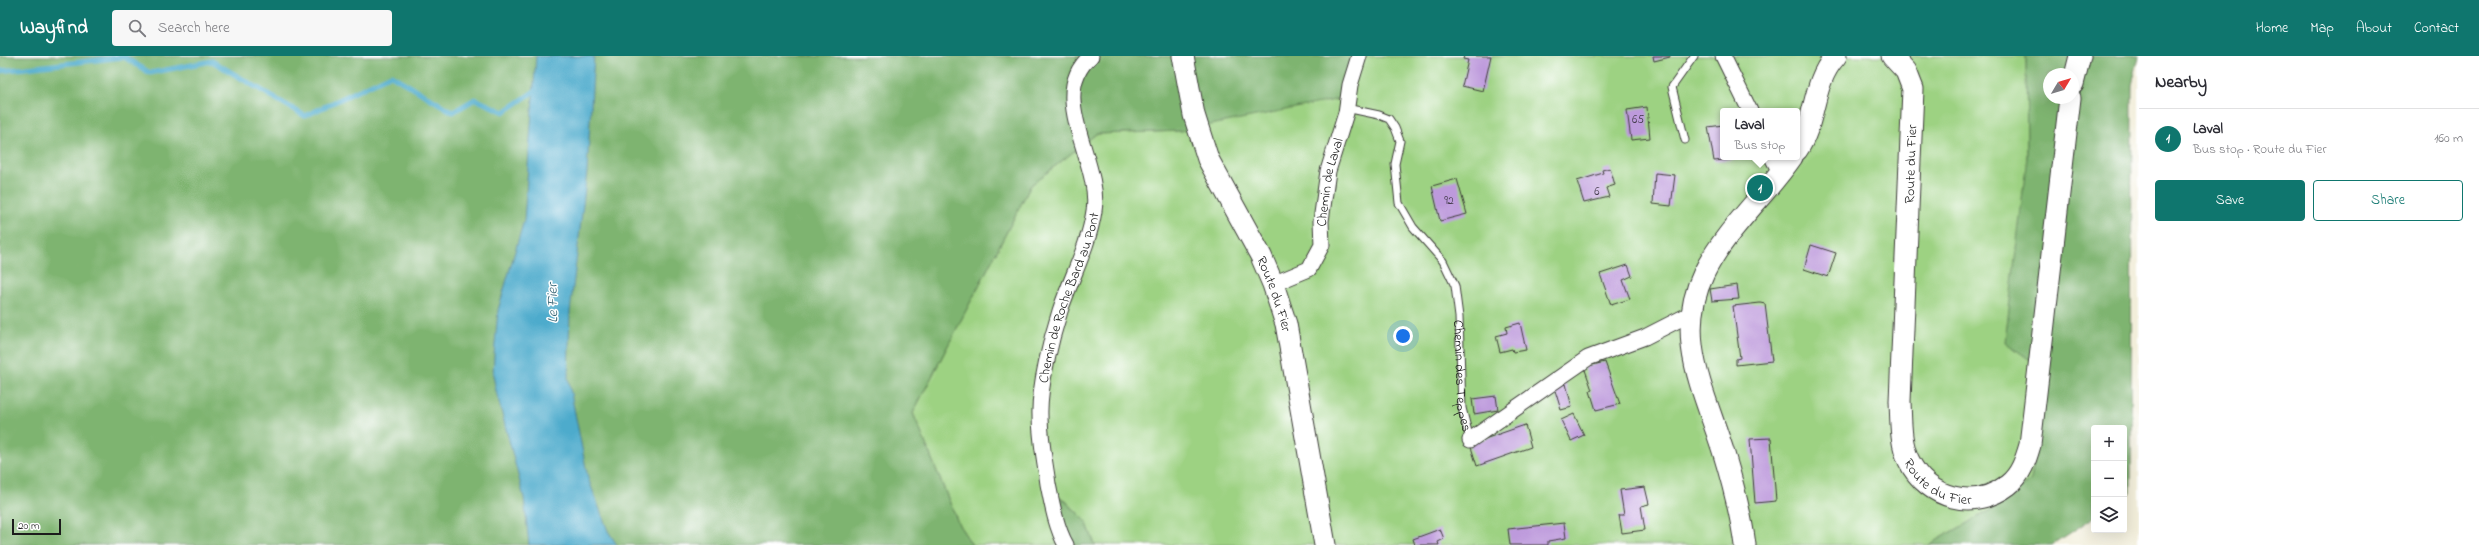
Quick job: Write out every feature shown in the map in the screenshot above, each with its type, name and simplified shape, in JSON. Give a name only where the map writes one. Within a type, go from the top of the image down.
[{"type":"main road","name":"Route du Fier","points":[[1183,56],[1194,115],[1208,159],[1261,256],[1273,284],[1286,324],[1325,545]]},
{"type":"main road","points":[[1800,144],[1807,129],[1818,85],[1825,67],[1836,56]]},
{"type":"main road","name":"Route du Fier","points":[[1892,56],[1906,72],[1913,89],[1900,401],[1902,436],[1909,460],[1917,473],[1948,497],[1967,501],[1986,495],[2008,485],[2023,467],[2030,445],[2069,104]]},
{"type":"main road","points":[[2077,68],[2080,56]]},
{"type":"main road","points":[[1745,545],[1741,513],[1724,454],[1694,365],[1690,339],[1692,313],[1695,295],[1705,272],[1716,253],[1782,162]]},
{"type":"street","name":"Chemin de Roche Bard au Pont","points":[[1066,545],[1061,536],[1051,498],[1042,443],[1040,414],[1043,383],[1060,313],[1095,210],[1094,190],[1086,149],[1074,118],[1073,89],[1080,69],[1092,56]]},
{"type":"street","name":"Chemin de Laval","points":[[1273,284],[1309,269],[1322,245],[1321,222],[1328,171],[1346,108],[1350,84],[1359,56]]},
{"type":"street","points":[[1723,56],[1749,108]]},
{"type":"street","name":"Chemin des Teppes","points":[[1470,440],[1588,358],[1645,338],[1692,313]]},
{"type":"lane","points":[[1685,140],[1672,87],[1694,56]]},
{"type":"lane","name":"Chemin des Teppes","points":[[1346,108],[1389,119],[1395,128],[1400,141],[1395,164],[1399,203],[1413,227],[1443,261],[1455,286],[1460,317],[1462,408],[1470,440]]},
{"type":"green space","points":[[0,56],[1352,56],[1340,99],[1181,131],[1096,134],[1031,185],[913,413],[959,525],[972,545],[0,545]]},
{"type":"green space","points":[[1352,56],[2026,56],[2027,157],[2048,373],[2031,480],[1992,509],[1929,545],[1095,545],[1086,521],[1062,497],[1060,545],[972,545],[959,525],[913,413],[1031,185],[1096,134],[1181,131]]},
{"type":"green space","points":[[2026,56],[2139,56],[2132,85],[2131,492],[2127,495],[2127,425],[2091,425],[2091,519],[2052,545],[1929,545],[1992,509],[2031,480],[2048,373],[2005,342],[2027,157]]},
{"type":"green space","points":[[1061,497],[1086,521],[1095,545],[1060,545]]},
{"type":"water","name":"Le Fier","points":[[536,56],[594,56],[587,172],[570,312],[568,378],[588,478],[608,531],[617,545],[529,545],[524,498],[493,375],[498,310],[524,220]]},
{"type":"building","points":[[1464,56],[1491,56],[1483,91],[1462,86],[1468,60],[1463,59]]},
{"type":"building","points":[[1653,56],[1670,56],[1670,57],[1654,61]]},
{"type":"building","points":[[1647,107],[1650,138],[1631,140],[1627,110]]},
{"type":"building","points":[[1720,125],[1720,160],[1726,160],[1714,161],[1708,127]]},
{"type":"building","points":[[1610,168],[1615,185],[1606,188],[1609,197],[1584,203],[1577,181],[1603,173],[1602,170]]},
{"type":"building","points":[[1655,173],[1675,175],[1671,206],[1653,204]]},
{"type":"building","points":[[1457,179],[1467,214],[1440,221],[1432,186]]},
{"type":"building","points":[[1811,245],[1836,253],[1828,277],[1804,269]]},
{"type":"building","points":[[1628,265],[1632,276],[1623,280],[1630,299],[1611,305],[1600,274]]},
{"type":"building","points":[[1737,285],[1739,299],[1712,301],[1710,289]]},
{"type":"building","points":[[1760,303],[1765,304],[1772,361],[1736,365],[1736,359],[1740,358],[1733,306]]},
{"type":"building","points":[[1520,323],[1526,350],[1513,352],[1512,349],[1500,352],[1496,336],[1507,333],[1506,327]]},
{"type":"building","points":[[1605,362],[1620,404],[1596,410],[1590,391],[1592,390],[1584,367]]},
{"type":"building","points":[[1566,384],[1572,407],[1561,410],[1554,387]]},
{"type":"building","points":[[1496,396],[1498,410],[1474,414],[1472,399]]},
{"type":"building","points":[[1574,414],[1584,435],[1571,441],[1561,420]]},
{"type":"building","points":[[1525,425],[1531,447],[1477,466],[1470,444]]},
{"type":"building","points":[[1771,438],[1776,501],[1755,503],[1750,439]]},
{"type":"building","points":[[1645,487],[1649,504],[1641,506],[1645,530],[1622,533],[1619,515],[1624,515],[1620,490]]},
{"type":"building","points":[[1564,523],[1566,538],[1548,541],[1548,545],[1510,545],[1508,529]]},
{"type":"building","points":[[1440,529],[1444,539],[1438,542],[1439,545],[1415,545],[1413,539]]},
{"type":"waterway","points":[[0,71],[124,57],[150,73],[212,61],[305,116],[391,75],[453,112],[475,99],[504,112],[539,88]]},
{"type":"place","name":"Laval","points":[[1760,188]]}]
